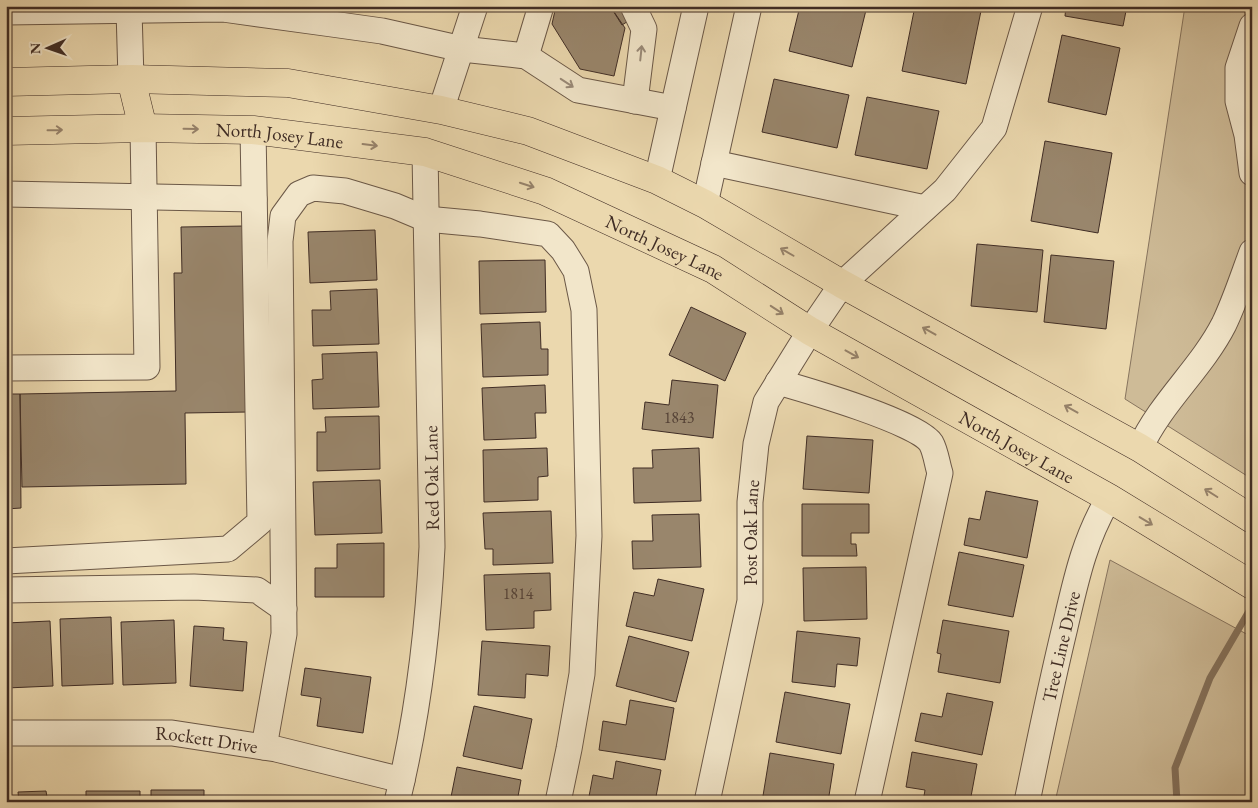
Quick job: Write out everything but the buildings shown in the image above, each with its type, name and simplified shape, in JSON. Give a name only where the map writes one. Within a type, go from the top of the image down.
[{"type":"main road","points":[[131,79],[143,128]]},
{"type":"main road","points":[[6,82],[131,79],[288,83],[441,110],[528,131],[656,180],[704,204],[842,284],[1140,448],[1252,519]]},
{"type":"main road","name":"North Josey Lane","points":[[6,131],[143,128],[253,130],[425,152],[545,191],[660,242],[713,269],[810,331],[1108,498],[1252,585]]},
{"type":"street","points":[[441,110],[476,6]]},
{"type":"street","points":[[526,56],[541,6]]},
{"type":"street","points":[[633,6],[644,29],[636,101]]},
{"type":"street","points":[[656,180],[696,6]]},
{"type":"street","points":[[704,204],[749,6]]},
{"type":"street","name":"Post Oak Lane","points":[[707,802],[750,601],[750,502],[756,444],[766,402],[842,284],[945,190],[994,128],[1030,6]]},
{"type":"street","points":[[6,12],[223,9],[382,31],[462,49],[526,56],[578,90],[673,108]]},
{"type":"street","points":[[129,10],[131,79]]},
{"type":"street","points":[[1252,26],[1238,68],[1238,100],[1247,135],[1252,173]]},
{"type":"street","points":[[6,368],[147,367],[143,128]]},
{"type":"street","points":[[6,562],[228,549],[260,522],[253,130]]},
{"type":"street","name":"Red Oak Lane","points":[[399,791],[422,658],[430,594],[432,547],[425,152]]},
{"type":"street","points":[[714,163],[925,208]]},
{"type":"street","points":[[264,747],[284,634],[280,241],[283,216],[299,194],[313,188],[345,191],[395,206],[426,219],[480,224],[548,234],[563,250],[576,272],[584,310],[589,536],[582,674],[570,749],[558,802]]},
{"type":"street","points":[[6,194],[254,199]]},
{"type":"street","points":[[1140,448],[1152,422],[1186,380],[1224,324],[1252,252]]},
{"type":"street","points":[[778,382],[818,393],[903,423],[930,442],[940,473],[866,802]]},
{"type":"street","name":"Tree Line Drive","points":[[1027,802],[1056,661],[1086,541],[1108,498]]},
{"type":"street","points":[[6,590],[194,587],[256,590],[284,609]]},
{"type":"street","name":"Rockett Drive","points":[[6,732],[172,733],[264,747],[399,791]]},
{"type":"shaded area","points":[[1185,6],[1252,6],[1252,479],[1125,399]]},
{"type":"shaded area","points":[[1110,560],[1252,637],[1252,802],[1055,802]]},
{"type":"waterway","points":[[1177,802],[1175,768],[1210,678],[1252,606]]}]
